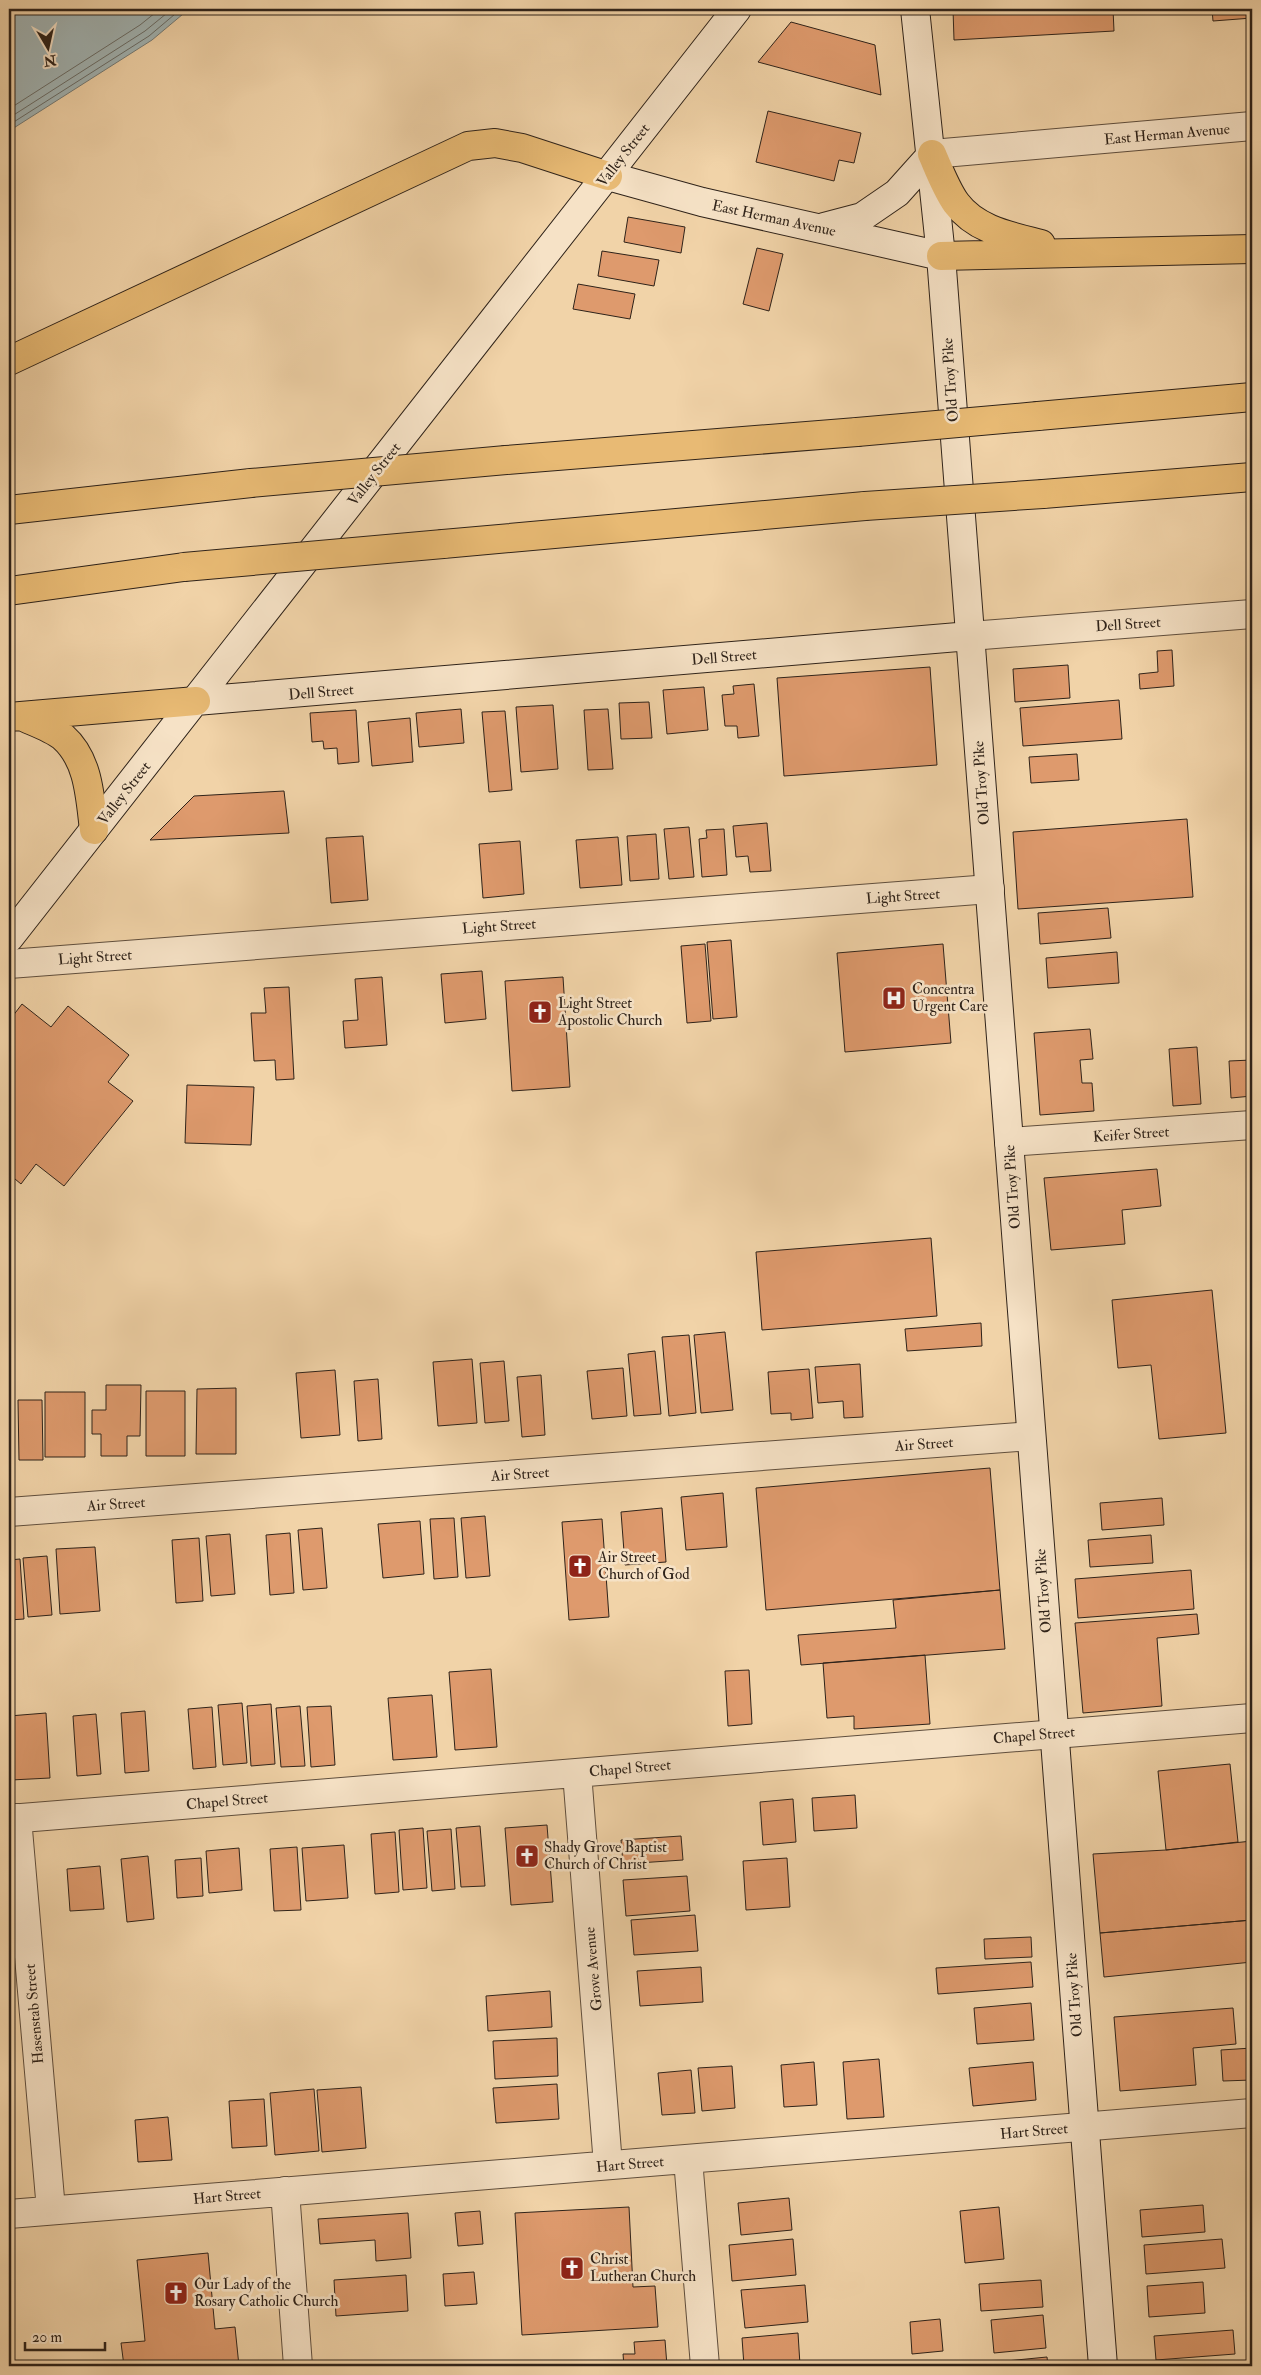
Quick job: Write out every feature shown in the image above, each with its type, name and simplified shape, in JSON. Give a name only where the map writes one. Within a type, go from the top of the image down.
[{"type":"highway","points":[[9,361],[468,146],[495,143],[522,148],[608,176]]},
{"type":"highway","points":[[932,154],[956,203],[975,222],[1002,234],[1072,252]]},
{"type":"highway","points":[[941,256],[1252,249]]},
{"type":"highway","points":[[9,510],[251,484],[506,460],[857,432],[1252,397]]},
{"type":"highway","points":[[9,591],[184,567],[865,506],[1252,477]]},
{"type":"highway","points":[[15,716],[196,701]]},
{"type":"highway","points":[[15,716],[62,736],[80,759],[88,787],[94,830]]},
{"type":"street","name":"Valley Street","points":[[11,931],[196,701],[737,9]]},
{"type":"street","name":"Old Troy Pike","points":[[915,9],[932,154],[941,256],[1103,2366]]},
{"type":"street","name":"East Herman Avenue","points":[[932,154],[1252,126]]},
{"type":"street","points":[[821,228],[862,217],[897,193],[932,154]]},
{"type":"street","name":"East Herman Avenue","points":[[608,176],[702,202],[941,256]]},
{"type":"street","name":"Dell Street","points":[[196,701],[1252,614]]},
{"type":"street","name":"Light Street","points":[[9,964],[990,889]]},
{"type":"street","name":"Keifer Street","points":[[1009,1142],[1252,1125]]},
{"type":"street","name":"Air Street","points":[[9,1512],[1031,1436]]},
{"type":"street","name":"Chapel Street","points":[[13,1819],[1252,1718]]},
{"type":"street","name":"Grove Avenue","points":[[577,1772],[608,2165]]},
{"type":"street","name":"Hasenstab Street","points":[[13,1819],[51,2210]]},
{"type":"street","name":"Hart Street","points":[[9,2214],[1252,2113]]},
{"type":"street","points":[[688,2159],[705,2366]]},
{"type":"street","points":[[284,2191],[298,2366]]},
{"type":"water","points":[[9,9],[189,9],[152,40],[9,131]]},
{"type":"building","points":[[953,9],[1113,9],[1114,31],[954,40]]},
{"type":"building","points":[[1212,9],[1252,9],[1252,18],[1213,21]]},
{"type":"building","points":[[791,22],[875,45],[881,95],[758,62]]},
{"type":"building","points":[[768,111],[861,133],[854,163],[839,160],[834,181],[756,162]]},
{"type":"building","points":[[628,217],[685,227],[681,253],[624,242]]},
{"type":"building","points":[[757,248],[783,254],[769,311],[743,304]]},
{"type":"building","points":[[602,251],[659,260],[654,286],[598,276]]},
{"type":"building","points":[[578,284],[635,294],[630,319],[573,309]]},
{"type":"building","points":[[1172,650],[1174,686],[1140,689],[1139,674],[1158,672],[1157,651]]},
{"type":"building","points":[[1068,665],[1070,698],[1015,702],[1013,669]]},
{"type":"building","points":[[930,667],[937,765],[784,776],[777,678]]},
{"type":"building","points":[[754,684],[759,736],[738,738],[737,726],[725,726],[722,695],[734,694],[733,686]]},
{"type":"building","points":[[704,687],[708,730],[667,734],[663,690]]},
{"type":"building","points":[[1119,700],[1122,739],[1023,746],[1020,708]]},
{"type":"building","points":[[649,702],[652,738],[621,739],[619,703]]},
{"type":"building","points":[[553,705],[558,769],[521,772],[516,707]]},
{"type":"building","points":[[461,709],[464,743],[419,747],[416,713]]},
{"type":"building","points":[[608,709],[613,769],[588,770],[584,710]]},
{"type":"building","points":[[356,710],[359,762],[338,764],[337,748],[324,749],[323,741],[312,742],[310,713]]},
{"type":"building","points":[[505,711],[512,790],[489,792],[482,712]]},
{"type":"building","points":[[410,718],[413,762],[372,766],[368,722]]},
{"type":"building","points":[[1077,754],[1079,780],[1031,783],[1029,757]]},
{"type":"building","points":[[284,791],[289,833],[150,840],[194,796]]},
{"type":"building","points":[[1187,819],[1193,897],[1018,909],[1013,832]]},
{"type":"building","points":[[767,823],[771,871],[750,872],[748,856],[736,857],[733,826]]},
{"type":"building","points":[[689,827],[694,877],[669,879],[664,829]]},
{"type":"building","points":[[724,829],[727,875],[702,877],[699,839],[707,838],[706,830]]},
{"type":"building","points":[[656,834],[659,879],[630,881],[627,836]]},
{"type":"building","points":[[363,836],[368,900],[331,903],[326,838]]},
{"type":"building","points":[[618,837],[622,885],[580,888],[576,840]]},
{"type":"building","points":[[520,841],[524,894],[483,898],[479,844]]},
{"type":"building","points":[[1108,908],[1111,938],[1040,944],[1038,913]]},
{"type":"building","points":[[731,940],[737,1017],[713,1019],[707,942]]},
{"type":"building","points":[[705,944],[711,1021],[687,1023],[681,946]]},
{"type":"building","name":"Concentra Urgent Care","points":[[943,944],[951,1043],[845,1052],[837,953]]},
{"type":"building","points":[[1117,952],[1119,983],[1048,988],[1046,958]]},
{"type":"building","points":[[482,971],[486,1019],[445,1023],[441,974]]},
{"type":"building","points":[[382,977],[387,1045],[345,1048],[343,1021],[358,1020],[355,979]]},
{"type":"building","points":[[563,977],[570,1087],[512,1091],[505,981]]},
{"type":"building","points":[[289,987],[294,1079],[276,1080],[275,1060],[254,1061],[251,1013],[266,1013],[264,988]]},
{"type":"building","points":[[22,1004],[51,1027],[68,1006],[129,1055],[108,1082],[133,1101],[64,1186],[36,1164],[21,1184],[9,1174],[9,1021]]},
{"type":"building","points":[[1090,1029],[1093,1059],[1080,1060],[1082,1083],[1092,1083],[1094,1111],[1040,1115],[1034,1033]]},
{"type":"building","points":[[1197,1047],[1201,1104],[1173,1106],[1169,1049]]},
{"type":"building","points":[[1252,1060],[1252,1096],[1231,1098],[1229,1061]]},
{"type":"building","points":[[187,1085],[254,1087],[251,1145],[185,1143]]},
{"type":"building","points":[[1157,1169],[1161,1206],[1122,1210],[1125,1244],[1051,1250],[1044,1178]]},
{"type":"building","points":[[931,1238],[937,1316],[762,1330],[756,1252]]},
{"type":"building","points":[[1212,1290],[1226,1433],[1159,1439],[1151,1365],[1118,1368],[1112,1300]]},
{"type":"building","points":[[981,1323],[982,1346],[907,1351],[905,1329]]},
{"type":"building","points":[[725,1332],[733,1410],[701,1413],[694,1335]]},
{"type":"building","points":[[689,1335],[696,1413],[669,1416],[662,1337]]},
{"type":"building","points":[[655,1351],[661,1414],[634,1416],[628,1354]]},
{"type":"building","points":[[472,1359],[477,1423],[438,1426],[433,1362]]},
{"type":"building","points":[[504,1361],[509,1421],[485,1423],[480,1363]]},
{"type":"building","points":[[860,1364],[863,1417],[844,1418],[843,1401],[818,1403],[815,1367]]},
{"type":"building","points":[[623,1368],[627,1416],[592,1419],[587,1371]]},
{"type":"building","points":[[809,1369],[813,1418],[791,1420],[791,1413],[771,1414],[768,1372]]},
{"type":"building","points":[[335,1370],[340,1435],[301,1438],[296,1373]]},
{"type":"building","points":[[541,1375],[545,1435],[522,1437],[517,1377]]},
{"type":"building","points":[[378,1379],[382,1439],[358,1441],[354,1381]]},
{"type":"building","points":[[106,1385],[141,1385],[140,1436],[127,1436],[127,1456],[101,1456],[101,1434],[92,1434],[92,1410],[106,1410]]},
{"type":"building","points":[[236,1388],[236,1454],[196,1454],[197,1389]]},
{"type":"building","points":[[146,1391],[185,1391],[185,1456],[146,1456]]},
{"type":"building","points":[[45,1392],[85,1392],[85,1457],[45,1457]]},
{"type":"building","points":[[18,1400],[42,1400],[43,1460],[19,1460]]},
{"type":"building","points":[[990,1468],[1000,1590],[766,1610],[756,1488]]},
{"type":"building","points":[[723,1493],[727,1547],[686,1550],[681,1497]]},
{"type":"building","points":[[1162,1498],[1164,1525],[1102,1530],[1100,1503]]},
{"type":"building","points":[[662,1508],[666,1562],[625,1565],[621,1512]]},
{"type":"building","points":[[485,1516],[490,1576],[466,1578],[461,1518]]},
{"type":"building","points":[[454,1518],[458,1577],[434,1579],[430,1519]]},
{"type":"building","points":[[602,1519],[609,1617],[569,1620],[562,1522]]},
{"type":"building","points":[[420,1521],[424,1574],[383,1578],[378,1524]]},
{"type":"building","points":[[322,1528],[327,1588],[303,1590],[298,1530]]},
{"type":"building","points":[[290,1533],[294,1593],[270,1595],[266,1535]]},
{"type":"building","points":[[230,1534],[235,1594],[211,1596],[206,1536]]},
{"type":"building","points":[[1151,1535],[1153,1563],[1090,1567],[1088,1540]]},
{"type":"building","points":[[199,1538],[203,1601],[176,1603],[172,1540]]},
{"type":"building","points":[[95,1547],[100,1611],[60,1614],[56,1549]]},
{"type":"building","points":[[47,1556],[52,1615],[28,1617],[23,1558]]},
{"type":"building","points":[[20,1559],[24,1619],[9,1620],[9,1560]]},
{"type":"building","points":[[1191,1570],[1194,1609],[1078,1618],[1075,1579]]},
{"type":"building","points":[[1000,1590],[1005,1649],[801,1665],[798,1635],[896,1628],[893,1600]]},
{"type":"building","points":[[1197,1614],[1199,1634],[1157,1638],[1162,1706],[1083,1713],[1075,1623]]},
{"type":"building","points":[[925,1655],[930,1724],[854,1729],[854,1716],[827,1718],[823,1663]]},
{"type":"building","points":[[491,1669],[497,1747],[455,1750],[449,1672]]},
{"type":"building","points":[[749,1670],[752,1724],[728,1726],[725,1671]]},
{"type":"building","points":[[432,1695],[437,1757],[393,1760],[388,1698]]},
{"type":"building","points":[[242,1703],[247,1763],[223,1765],[218,1705]]},
{"type":"building","points":[[271,1704],[275,1764],[251,1766],[247,1706]]},
{"type":"building","points":[[300,1706],[305,1766],[281,1767],[276,1708]]},
{"type":"building","points":[[331,1706],[335,1765],[311,1767],[307,1707]]},
{"type":"building","points":[[212,1707],[216,1767],[193,1769],[188,1709]]},
{"type":"building","points":[[145,1711],[149,1771],[125,1773],[121,1713]]},
{"type":"building","points":[[46,1713],[50,1778],[11,1780],[9,1716]]},
{"type":"building","points":[[96,1714],[101,1774],[77,1776],[73,1716]]},
{"type":"building","points":[[1230,1764],[1238,1842],[1166,1850],[1158,1771]]},
{"type":"building","points":[[855,1795],[857,1828],[814,1831],[812,1798]]},
{"type":"building","points":[[793,1799],[796,1842],[763,1845],[760,1802]]},
{"type":"building","points":[[547,1825],[553,1902],[511,1905],[505,1828]]},
{"type":"building","points":[[480,1826],[485,1886],[461,1887],[456,1828]]},
{"type":"building","points":[[423,1828],[427,1888],[403,1890],[399,1830]]},
{"type":"building","points":[[451,1829],[455,1889],[432,1891],[427,1831]]},
{"type":"building","points":[[395,1832],[399,1892],[375,1894],[371,1834]]},
{"type":"building","points":[[681,1836],[683,1860],[623,1864],[621,1840]]},
{"type":"building","points":[[1252,1841],[1252,1920],[1100,1933],[1093,1854],[1166,1850]]},
{"type":"building","points":[[344,1845],[348,1898],[306,1901],[302,1848]]},
{"type":"building","points":[[297,1847],[301,1910],[274,1911],[270,1849]]},
{"type":"building","points":[[239,1848],[242,1890],[209,1893],[206,1851]]},
{"type":"building","points":[[148,1856],[154,1919],[127,1922],[121,1859]]},
{"type":"building","points":[[201,1858],[203,1896],[177,1898],[175,1860]]},
{"type":"building","points":[[787,1858],[790,1907],[746,1910],[743,1861]]},
{"type":"building","points":[[100,1866],[104,1909],[70,1911],[67,1869]]},
{"type":"building","points":[[687,1876],[690,1911],[626,1916],[623,1880]]},
{"type":"building","points":[[695,1915],[698,1951],[634,1955],[631,1920]]},
{"type":"building","points":[[1252,1920],[1252,1962],[1104,1977],[1100,1933]]},
{"type":"building","points":[[1031,1937],[1032,1957],[985,1959],[984,1939]]},
{"type":"building","points":[[1031,1962],[1033,1987],[938,1994],[936,1968]]},
{"type":"building","points":[[701,1967],[703,2002],[640,2006],[637,1971]]},
{"type":"building","points":[[550,1991],[552,2027],[488,2031],[486,1996]]},
{"type":"building","points":[[1031,2003],[1034,2040],[977,2044],[974,2008]]},
{"type":"building","points":[[1233,2008],[1236,2044],[1193,2048],[1196,2085],[1120,2091],[1114,2017]]},
{"type":"building","points":[[557,2038],[558,2076],[495,2079],[493,2041]]},
{"type":"building","points":[[1252,2048],[1252,2080],[1223,2081],[1221,2050]]},
{"type":"building","points":[[879,2059],[884,2117],[847,2119],[843,2062]]},
{"type":"building","points":[[814,2062],[817,2105],[784,2107],[781,2065]]},
{"type":"building","points":[[1033,2062],[1036,2100],[973,2106],[969,2068]]},
{"type":"building","points":[[732,2066],[735,2108],[702,2111],[698,2068]]},
{"type":"building","points":[[691,2070],[695,2113],[662,2115],[658,2073]]},
{"type":"building","points":[[557,2084],[559,2119],[496,2123],[493,2088]]},
{"type":"building","points":[[361,2087],[366,2148],[322,2152],[317,2090]]},
{"type":"building","points":[[314,2089],[319,2151],[275,2155],[270,2093]]},
{"type":"building","points":[[264,2099],[267,2146],[232,2148],[229,2101]]},
{"type":"building","points":[[168,2117],[172,2160],[138,2162],[135,2120]]},
{"type":"building","points":[[789,2198],[792,2230],[741,2235],[738,2203]]},
{"type":"building","points":[[1203,2205],[1205,2232],[1142,2237],[1140,2210]]},
{"type":"building","points":[[629,2207],[633,2287],[655,2286],[658,2327],[522,2335],[515,2213]]},
{"type":"building","points":[[999,2207],[1004,2259],[965,2263],[960,2211]]},
{"type":"building","points":[[480,2211],[483,2244],[458,2246],[455,2213]]},
{"type":"building","points":[[408,2213],[411,2258],[376,2261],[375,2240],[320,2244],[318,2219]]},
{"type":"building","points":[[793,2239],[796,2275],[732,2281],[729,2245]]},
{"type":"building","points":[[1222,2239],[1225,2268],[1146,2274],[1144,2245]]},
{"type":"building","name":"Our Lady of the Rosary Catholic Church","points":[[208,2253],[215,2329],[235,2327],[239,2366],[124,2366],[121,2343],[145,2341],[137,2260]]},
{"type":"building","points":[[474,2272],[477,2304],[445,2306],[443,2274]]},
{"type":"building","points":[[406,2275],[408,2311],[336,2316],[334,2280]]},
{"type":"building","points":[[1041,2280],[1043,2307],[981,2311],[979,2284]]},
{"type":"building","points":[[1203,2282],[1205,2313],[1149,2317],[1147,2286]]},
{"type":"building","points":[[805,2285],[808,2322],[745,2328],[741,2290]]},
{"type":"building","points":[[1043,2315],[1046,2348],[994,2353],[991,2320]]},
{"type":"building","points":[[940,2319],[943,2351],[912,2354],[910,2322]]},
{"type":"building","points":[[1233,2330],[1235,2354],[1156,2360],[1154,2336]]},
{"type":"building","points":[[798,2333],[800,2365],[744,2366],[742,2338]]},
{"type":"building","points":[[665,2340],[667,2366],[624,2366],[623,2354],[635,2354],[634,2342]]},
{"type":"building","points":[[1047,2357],[1048,2366],[997,2366],[996,2362]]},
{"type":"building","points":[[542,2362],[542,2366],[511,2366],[511,2365]]},
{"type":"building","points":[[599,2362],[600,2366],[575,2366],[575,2364]]},
{"type":"place","name":"Concentra Urgent Care","points":[[894,998]]},
{"type":"place","name":"Light Street Apostolic Church","points":[[540,1012]]},
{"type":"place","name":"Air Street Church of God","points":[[580,1566]]},
{"type":"place","name":"Shady Grove Baptist Church of Christ","points":[[527,1856]]},
{"type":"place","name":"Christ Lutheran Church","points":[[572,2268]]},
{"type":"place","name":"Our Lady of the Rosary Catholic Church","points":[[176,2293]]}]
